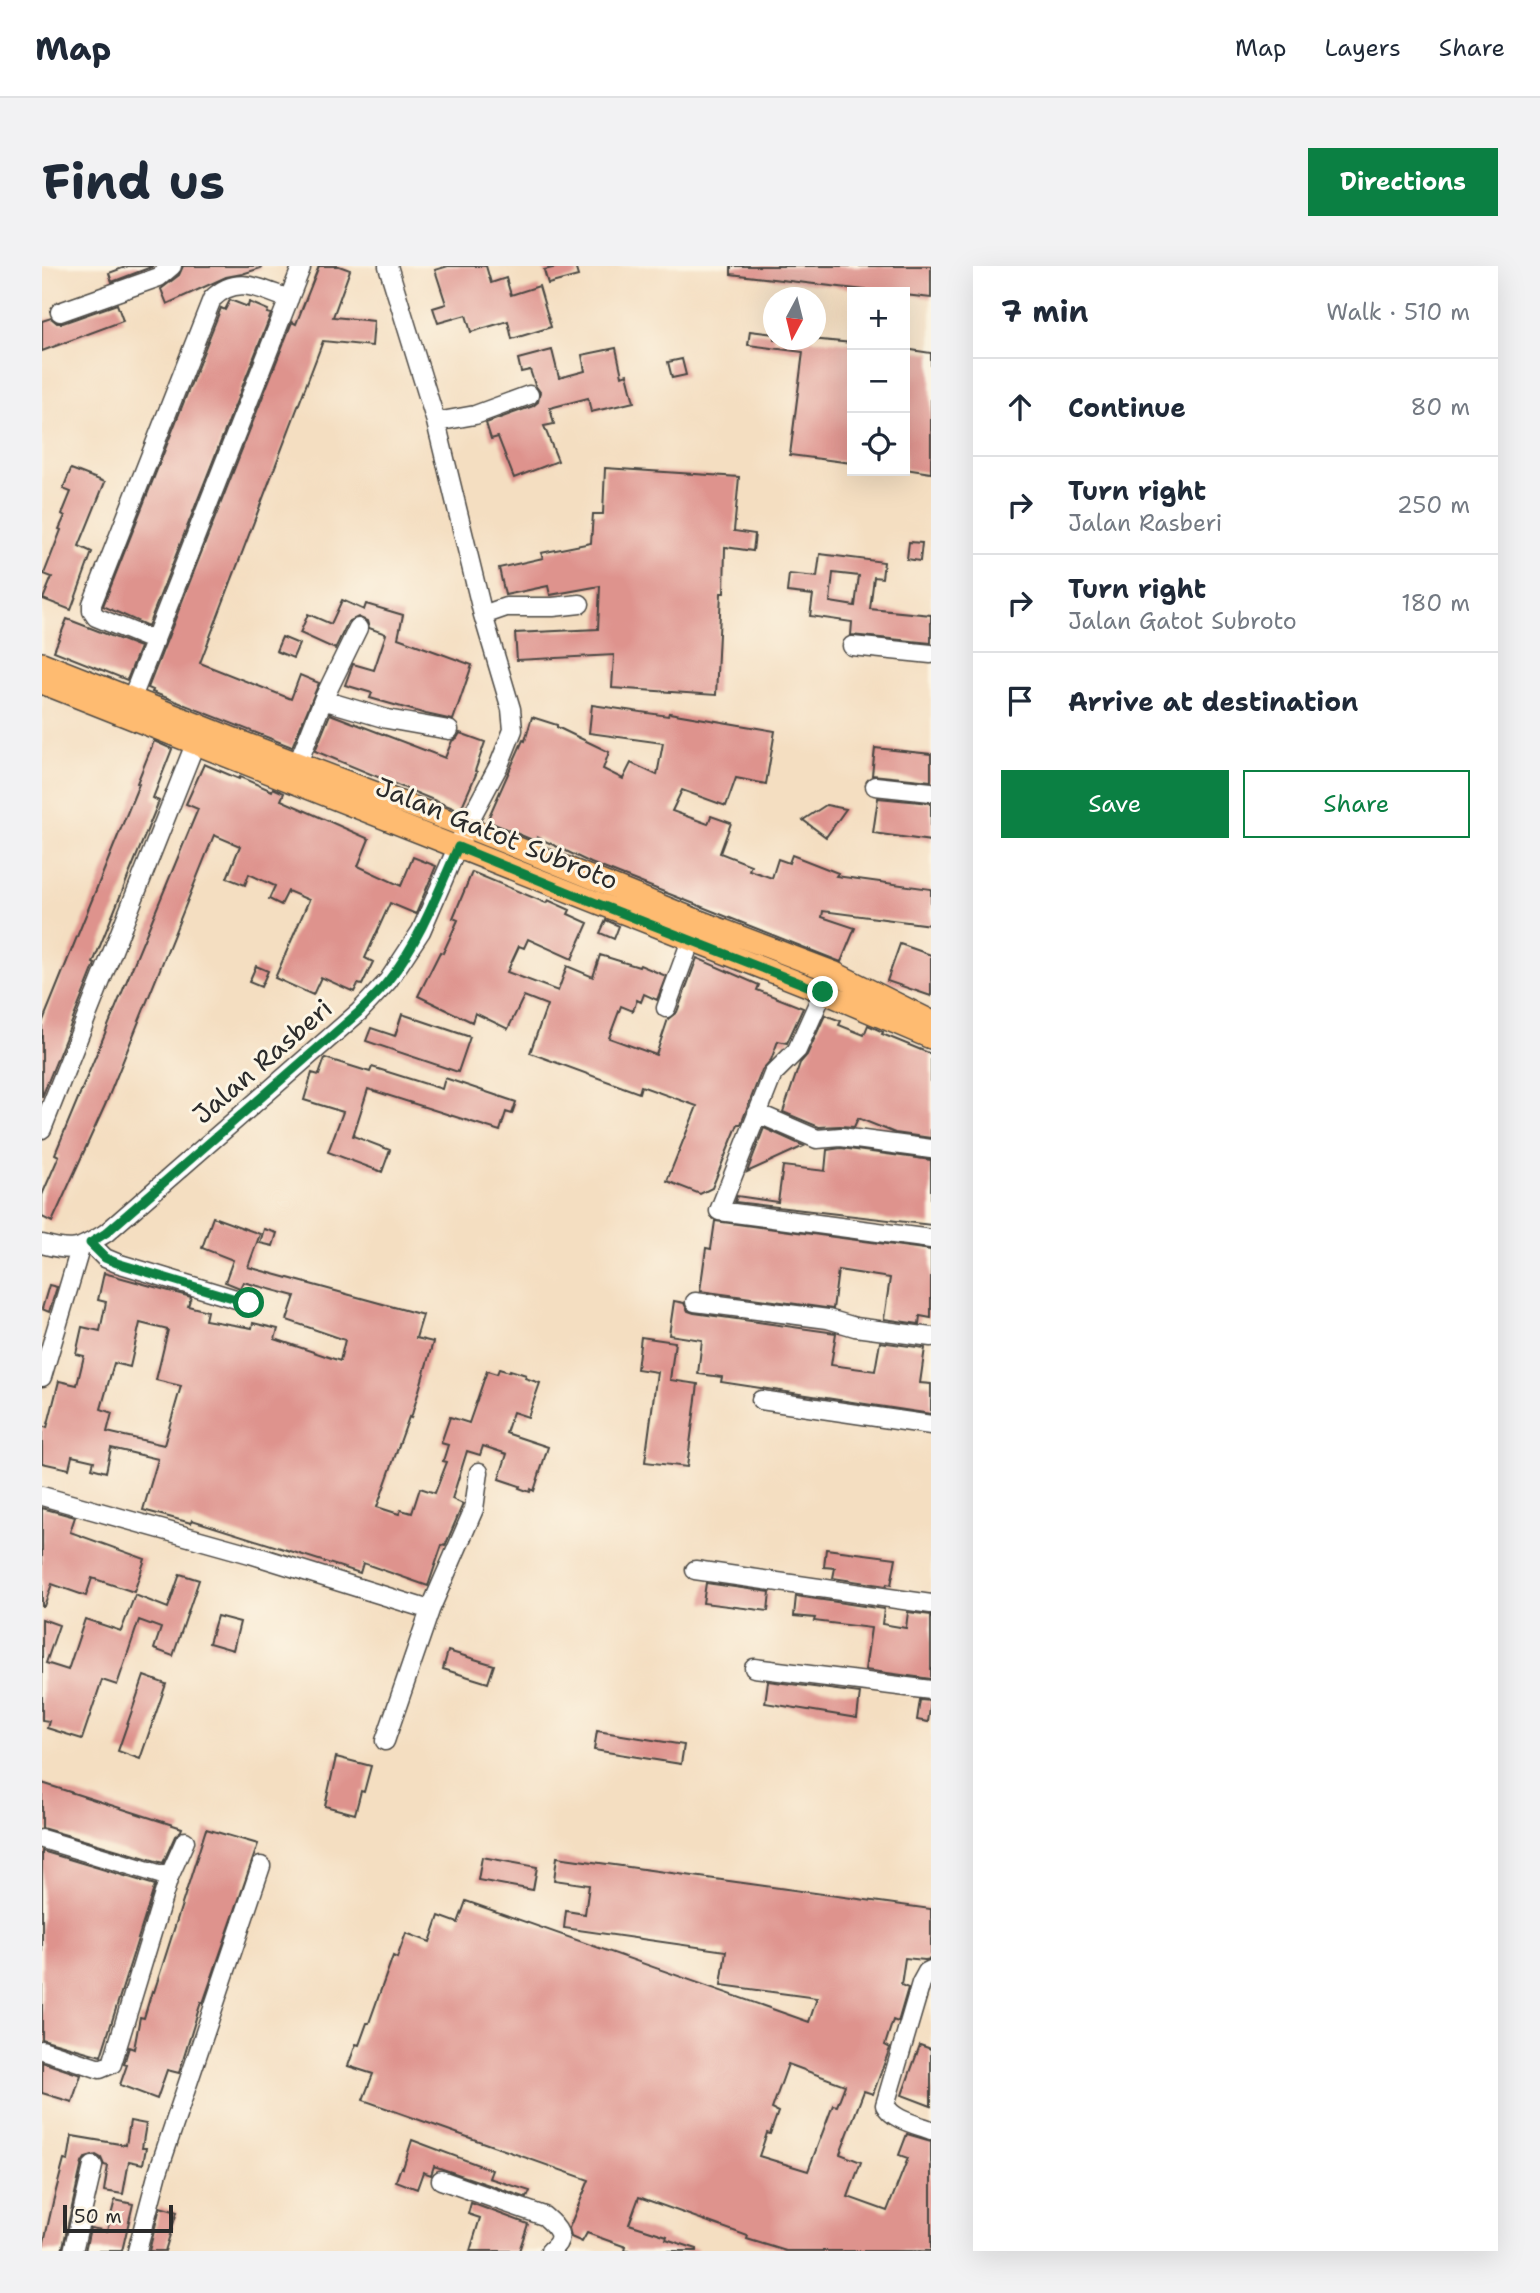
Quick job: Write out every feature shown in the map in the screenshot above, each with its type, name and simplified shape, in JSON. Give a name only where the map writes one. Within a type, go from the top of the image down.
[{"type":"main road","points":[[42,663],[129,706],[298,763],[462,837],[694,919],[833,972],[931,1021]]},
{"type":"main road","name":"Jalan Gatot Subroto","points":[[42,683],[129,706],[195,744],[462,837],[691,940],[931,1038]]},
{"type":"street","points":[[60,312],[159,277],[172,266]]},
{"type":"street","name":"Jalan Rasberi","points":[[85,1246],[106,1233],[366,1004],[388,981],[421,931],[513,730],[511,709],[483,615],[436,422],[388,266]]},
{"type":"street","points":[[129,706],[301,268]]},
{"type":"street","points":[[155,641],[96,617],[91,608],[97,591],[212,299],[223,289],[233,285],[252,286],[289,299]]},
{"type":"street","points":[[436,422],[475,415],[528,395]]},
{"type":"street","points":[[483,615],[506,607],[580,604]]},
{"type":"street","points":[[298,763],[323,700],[358,628]]},
{"type":"street","points":[[852,646],[931,654]]},
{"type":"street","points":[[323,700],[387,719],[449,730]]},
{"type":"street","points":[[42,1129],[195,744]]},
{"type":"street","points":[[875,786],[931,792]]},
{"type":"street","points":[[666,1008],[691,940]]},
{"type":"street","points":[[833,972],[797,1050],[773,1074],[719,1210],[931,1239]]},
{"type":"street","points":[[757,1113],[817,1139],[841,1137],[931,1149]]},
{"type":"street","points":[[42,1244],[63,1250],[85,1246],[117,1263],[249,1303]]},
{"type":"street","points":[[42,1377],[85,1246]]},
{"type":"street","points":[[695,1302],[828,1319],[855,1327],[931,1337]]},
{"type":"street","points":[[761,1400],[931,1425]]},
{"type":"street","points":[[385,1741],[430,1610],[474,1509],[479,1472]]},
{"type":"street","points":[[42,1496],[250,1554],[430,1610]]},
{"type":"street","points":[[695,1570],[931,1604]]},
{"type":"street","points":[[754,1668],[931,1690]]},
{"type":"street","points":[[42,1839],[169,1877]]},
{"type":"street","points":[[42,2050],[100,2069],[112,2064],[169,1877],[185,1841]]},
{"type":"street","points":[[137,2251],[158,2172],[261,1866]]},
{"type":"street","points":[[931,1970],[921,1983],[885,2105],[899,2118],[931,2130]]},
{"type":"street","points":[[73,2251],[93,2166]]},
{"type":"street","points":[[441,2180],[544,2216],[557,2227],[559,2236],[557,2245],[550,2251]]},
{"type":"building","points":[[128,266],[154,266],[112,282],[109,273]]},
{"type":"building","points":[[183,266],[261,268],[226,277],[167,304],[161,289],[179,275]]},
{"type":"building","points":[[319,266],[339,266],[350,270],[333,317],[374,321],[372,346],[323,341],[200,663],[291,699],[300,675],[319,683],[292,747],[152,692],[153,690],[148,688],[292,322],[296,324]]},
{"type":"building","points":[[448,266],[486,266],[491,283],[506,278],[511,295],[539,286],[551,327],[512,339],[508,321],[471,332],[466,315],[438,323],[433,308],[446,304],[435,270]]},
{"type":"building","points":[[575,266],[578,276],[548,284],[544,270]]},
{"type":"building","points":[[731,266],[931,266],[931,298],[910,296],[910,287],[847,288],[731,274]]},
{"type":"building","points":[[230,300],[248,307],[249,302],[271,314],[148,626],[103,606],[221,308],[225,310]]},
{"type":"building","points":[[117,304],[123,321],[42,351],[42,321],[51,318],[57,323],[63,323]]},
{"type":"building","points":[[750,331],[763,333],[763,347],[748,345]]},
{"type":"building","points":[[826,340],[847,343],[847,462],[790,455],[803,352],[787,350],[826,350]]},
{"type":"building","points":[[616,348],[622,376],[627,374],[634,402],[591,412],[588,398],[550,408],[554,424],[544,426],[558,461],[514,478],[498,437],[491,439],[486,423],[538,402],[540,392],[530,370],[521,372],[518,359],[552,350],[559,378],[585,371],[582,355]]},
{"type":"building","points":[[910,350],[931,353],[931,473],[910,470]]},
{"type":"building","points":[[682,359],[686,375],[672,378],[668,362]]},
{"type":"building","points":[[605,468],[739,477],[734,531],[755,534],[753,551],[725,547],[716,695],[612,688],[614,655],[517,660],[515,633],[598,629],[600,586],[550,595],[548,586],[505,595],[499,568],[543,558],[541,553],[591,543],[593,514],[603,514]]},
{"type":"building","points":[[71,469],[105,482],[79,546],[92,552],[71,610],[43,599],[52,577],[44,574],[61,530],[59,529],[65,516],[62,514],[71,492],[63,489]]},
{"type":"building","points":[[909,542],[922,543],[920,561],[907,559]]},
{"type":"building","points":[[820,554],[884,562],[882,578],[874,577],[870,609],[931,615],[931,643],[851,635],[852,622],[810,616],[813,595],[787,592],[789,574],[817,577]],"holes":[[[833,573],[859,576],[855,606],[830,602]]]},
{"type":"building","points":[[342,600],[364,610],[366,604],[403,615],[398,638],[472,665],[453,720],[370,698],[372,693],[345,685],[353,664],[374,670],[386,634],[369,628],[367,621],[358,617],[348,622],[335,649],[300,633],[308,614],[331,624]]},
{"type":"building","points":[[67,619],[140,647],[127,680],[54,651]]},
{"type":"building","points":[[282,637],[299,644],[293,658],[276,651]]},
{"type":"building","points":[[592,705],[668,716],[669,713],[775,731],[766,784],[736,778],[726,806],[682,790],[672,811],[708,824],[711,816],[731,823],[720,853],[751,865],[749,870],[772,878],[778,859],[789,863],[792,855],[838,873],[836,876],[931,889],[931,925],[823,911],[822,917],[855,928],[841,962],[591,863],[537,837],[535,841],[487,821],[523,740],[525,741],[532,717],[557,725],[609,752],[603,769],[623,779],[631,763],[657,775],[663,743],[589,733]]},
{"type":"building","points":[[330,714],[445,758],[452,741],[460,733],[485,742],[475,771],[477,772],[460,811],[315,751]]},
{"type":"building","points":[[154,741],[172,749],[153,798],[159,801],[42,1097],[42,1023]]},
{"type":"building","points":[[875,748],[931,754],[931,781],[872,775]]},
{"type":"building","points":[[204,764],[272,791],[273,788],[284,793],[281,800],[369,839],[358,866],[401,886],[413,857],[436,866],[416,914],[390,903],[365,958],[373,962],[362,985],[358,984],[354,992],[321,977],[313,995],[275,978],[309,900],[288,891],[281,905],[269,899],[275,886],[249,874],[245,885],[227,878],[240,846],[214,835],[106,1103],[52,1222],[42,1217],[42,1195],[59,1156],[55,1154],[198,809],[186,804]]},
{"type":"building","points":[[878,798],[931,803],[931,841],[873,833]]},
{"type":"building","points":[[826,805],[846,809],[826,837],[803,820]]},
{"type":"building","points":[[472,872],[546,903],[548,900],[570,910],[568,914],[588,923],[572,959],[528,939],[524,948],[519,946],[507,972],[558,991],[567,966],[593,977],[600,955],[639,967],[640,965],[666,976],[657,1000],[644,994],[641,1002],[637,1000],[633,1011],[621,1006],[609,1038],[656,1055],[668,1019],[677,1012],[697,958],[759,985],[757,990],[803,1008],[787,1043],[778,1041],[771,1060],[762,1070],[712,1188],[700,1194],[667,1181],[697,1106],[641,1086],[639,1093],[530,1053],[547,1005],[524,996],[508,1029],[475,1013],[472,1022],[418,996],[458,920],[453,918]]},
{"type":"building","points":[[606,920],[619,926],[614,939],[600,933]]},
{"type":"building","points":[[900,944],[931,955],[931,996],[887,981]]},
{"type":"building","points":[[256,966],[268,971],[261,987],[249,982]]},
{"type":"building","points":[[402,1014],[470,1037],[458,1072],[366,1041],[371,1028],[395,1036]]},
{"type":"building","points":[[825,1015],[841,1021],[839,1025],[864,1035],[868,1025],[883,1032],[882,1034],[931,1054],[931,1138],[895,1133],[858,1118],[854,1127],[819,1127],[783,1112],[800,1063],[807,1055]]},
{"type":"building","points":[[325,1058],[370,1072],[372,1067],[442,1089],[445,1078],[516,1102],[512,1114],[506,1112],[500,1131],[368,1089],[353,1136],[390,1150],[382,1172],[328,1152],[343,1112],[304,1100],[312,1073],[319,1075]]},
{"type":"building","points":[[764,1128],[804,1146],[747,1172]]},
{"type":"building","points":[[841,1148],[931,1160],[931,1225],[735,1202],[737,1196],[778,1202],[783,1166],[825,1171],[827,1150]]},
{"type":"building","points":[[213,1217],[260,1234],[248,1267],[423,1315],[416,1338],[433,1342],[411,1418],[409,1417],[377,1507],[399,1514],[401,1510],[412,1513],[420,1488],[435,1493],[447,1462],[443,1461],[448,1445],[441,1443],[450,1417],[469,1423],[487,1371],[497,1374],[499,1369],[526,1375],[525,1378],[540,1383],[528,1417],[513,1412],[506,1433],[548,1447],[534,1491],[531,1489],[530,1492],[499,1479],[507,1454],[483,1446],[480,1455],[467,1451],[452,1499],[463,1504],[445,1546],[442,1545],[428,1586],[363,1563],[360,1573],[192,1520],[191,1523],[143,1510],[158,1459],[111,1448],[106,1472],[92,1468],[94,1461],[72,1456],[69,1469],[42,1463],[42,1426],[47,1428],[59,1381],[77,1385],[84,1356],[76,1354],[82,1327],[100,1331],[106,1302],[98,1300],[104,1273],[191,1297],[188,1306],[207,1311],[205,1320],[252,1328],[253,1323],[278,1329],[275,1339],[340,1361],[345,1340],[287,1320],[295,1296],[243,1282],[240,1288],[225,1282],[233,1260],[202,1248]],"holes":[[[140,1323],[168,1330],[156,1380],[181,1386],[164,1445],[107,1432],[112,1413],[101,1409],[114,1363],[130,1367]]]},
{"type":"building","points":[[715,1221],[931,1250],[931,1318],[920,1316],[919,1324],[884,1319],[890,1278],[838,1270],[833,1309],[700,1291],[706,1248],[711,1249]]},
{"type":"building","points":[[264,1229],[277,1233],[273,1246],[260,1243]]},
{"type":"building","points":[[49,1285],[57,1287],[49,1312],[42,1309]]},
{"type":"building","points":[[674,1301],[684,1303],[688,1311],[694,1313],[836,1333],[831,1365],[875,1371],[880,1342],[925,1348],[920,1383],[931,1384],[931,1414],[721,1382],[722,1377],[698,1374],[702,1340],[669,1335]]},
{"type":"building","points":[[641,1337],[675,1342],[670,1380],[698,1384],[687,1467],[645,1462],[657,1372],[637,1369]]},
{"type":"building","points":[[42,1508],[75,1517],[70,1532],[145,1559],[134,1592],[92,1578],[86,1596],[52,1584],[42,1606]]},
{"type":"building","points":[[826,1549],[896,1558],[891,1585],[833,1578],[835,1568],[824,1567]]},
{"type":"building","points":[[180,1574],[199,1580],[173,1656],[154,1649],[161,1628],[139,1620],[117,1685],[102,1680],[82,1739],[47,1728],[49,1721],[42,1720],[42,1619],[59,1625],[46,1663],[68,1670],[85,1619],[121,1631],[135,1595],[168,1608]]},
{"type":"building","points":[[706,1583],[770,1592],[768,1611],[703,1603]]},
{"type":"building","points":[[796,1596],[884,1609],[882,1624],[906,1628],[908,1612],[931,1615],[931,1679],[865,1670],[871,1628],[794,1616]]},
{"type":"building","points":[[217,1616],[240,1622],[233,1650],[209,1643]]},
{"type":"building","points":[[448,1651],[494,1665],[488,1683],[443,1669]]},
{"type":"building","points":[[144,1676],[166,1684],[140,1759],[118,1751]]},
{"type":"building","points":[[768,1681],[860,1693],[857,1718],[765,1703]]},
{"type":"building","points":[[920,1700],[931,1701],[928,1722],[917,1720]]},
{"type":"building","points":[[597,1731],[684,1745],[681,1764],[594,1750]]},
{"type":"building","points":[[336,1757],[371,1766],[355,1814],[325,1806]]},
{"type":"building","points":[[42,1783],[182,1828],[181,1831],[175,1836],[163,1863],[42,1828]]},
{"type":"building","points":[[206,1829],[258,1844],[203,2003],[201,2002],[179,2073],[167,2070],[157,2099],[120,2085],[127,2065],[124,2064],[129,2047],[134,2049],[140,2017],[144,2018],[152,1991],[154,1992]]},
{"type":"building","points":[[42,1851],[155,1885],[101,2056],[42,2039]]},
{"type":"building","points":[[482,1857],[537,1867],[533,1890],[478,1880]]},
{"type":"building","points":[[557,1857],[931,1909],[931,1959],[905,1958],[901,1985],[908,1988],[898,2022],[893,2020],[885,2045],[890,2048],[873,2094],[864,2091],[840,2154],[861,2162],[848,2197],[887,2211],[908,2158],[899,2155],[907,2134],[931,2141],[931,2251],[786,2251],[747,2239],[748,2236],[639,2197],[629,2224],[667,2236],[666,2239],[697,2251],[625,2251],[626,2247],[587,2233],[582,2242],[571,2237],[569,2228],[589,2180],[363,2100],[373,2074],[348,2066],[356,2044],[359,2045],[369,2023],[393,1956],[397,1958],[406,1933],[430,1942],[439,1916],[458,1923],[466,1901],[809,2022],[817,1998],[721,1985],[726,1951],[564,1928],[566,1911],[585,1914],[589,1885],[554,1880]],"holes":[[[788,2064],[845,2085],[837,2106],[833,2105],[808,2171],[759,2156],[778,2112],[772,2109]]]},
{"type":"building","points":[[920,2045],[931,2049],[931,2106],[902,2095]]},
{"type":"building","points":[[42,2062],[81,2075],[72,2102],[42,2093]]},
{"type":"building","points":[[130,2121],[146,2124],[142,2148],[146,2148],[143,2164],[129,2161],[123,2194],[104,2191],[108,2166],[104,2165],[101,2158],[96,2155],[85,2158],[62,2251],[42,2251],[64,2160],[68,2161],[72,2136],[126,2145]]},
{"type":"building","points":[[412,2140],[492,2170],[489,2178],[530,2191],[527,2198],[434,2166],[431,2175],[423,2172],[417,2189],[396,2181]]},
{"type":"building","points":[[115,2200],[133,2204],[122,2251],[85,2251],[90,2228],[107,2231]]},
{"type":"building","points":[[471,2203],[528,2224],[519,2251],[470,2251],[480,2218],[468,2214]]},
{"type":"building","points":[[160,2207],[177,2212],[165,2251],[149,2251]]},
{"type":"route","points":[[249,1303],[117,1263],[105,1258],[90,1243],[106,1233],[359,1012],[388,981],[421,931],[458,847],[823,992]]}]
